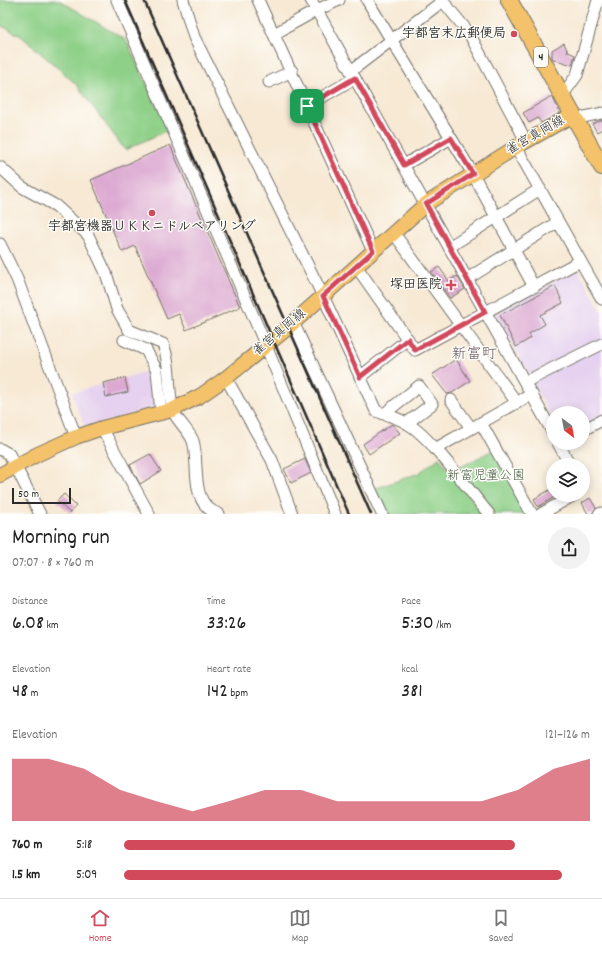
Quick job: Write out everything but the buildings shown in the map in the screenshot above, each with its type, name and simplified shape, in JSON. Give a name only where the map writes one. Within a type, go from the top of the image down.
[{"type":"highway","name":"4","points":[[509,0],[602,167]]},
{"type":"main road","name":"雀宮真岡線","points":[[0,475],[14,466],[76,437],[102,428],[167,411],[200,396],[226,378],[266,346],[426,204],[521,144],[574,117]]},
{"type":"street","points":[[117,0],[266,346],[335,514]]},
{"type":"street","points":[[184,0],[194,37],[323,296],[376,411],[407,423],[416,429],[435,449],[489,514]]},
{"type":"street","points":[[258,0],[292,71],[373,251]]},
{"type":"street","points":[[311,0],[546,420]]},
{"type":"street","points":[[274,34],[317,10],[339,0]]},
{"type":"street","points":[[367,0],[473,174],[534,286]]},
{"type":"street","points":[[307,106],[353,75],[390,40],[443,0],[469,33],[521,144],[540,189],[602,299]]},
{"type":"street","points":[[562,96],[577,75],[598,17],[598,0]]},
{"type":"street","points":[[269,82],[292,71]]},
{"type":"street","points":[[574,117],[602,113]]},
{"type":"street","points":[[404,165],[451,138]]},
{"type":"street","points":[[0,167],[22,186],[56,206],[88,235],[106,273],[117,309],[129,330],[163,344],[168,355],[167,411]]},
{"type":"street","points":[[450,247],[540,189]]},
{"type":"street","points":[[467,279],[558,222]]},
{"type":"street","points":[[393,232],[517,403]]},
{"type":"street","points":[[0,244],[16,279],[76,437]]},
{"type":"street","points":[[356,266],[415,350],[580,261]]},
{"type":"street","points":[[293,322],[382,514]]},
{"type":"street","points":[[360,377],[408,339]]},
{"type":"street","points":[[124,340],[146,350],[157,371],[167,411],[190,433],[194,443],[197,486],[204,502],[219,514]]},
{"type":"street","points":[[524,382],[602,344]]},
{"type":"street","points":[[226,378],[272,460],[292,514]]},
{"type":"street","points":[[384,414],[419,386],[432,404],[407,423]]},
{"type":"street","points":[[435,449],[532,394]]},
{"type":"street","points":[[451,400],[476,426],[532,514]]},
{"type":"street","points":[[590,426],[602,420]]},
{"type":"street","points":[[102,428],[149,514]]},
{"type":"street","points":[[0,449],[9,454],[40,514]]},
{"type":"street","points":[[542,514],[562,502]]},
{"type":"shaded area","points":[[578,269],[602,312],[602,415],[590,421],[590,406],[546,406],[546,408],[495,313]]},
{"type":"shaded area","points":[[151,370],[154,386],[164,387],[167,393],[165,404],[85,428],[72,393]]},
{"type":"green space","points":[[0,0],[59,0],[126,40],[168,130],[125,150],[76,84],[21,36],[0,25]]},
{"type":"green space","name":"新富児童公園","points":[[493,450],[527,514],[494,514],[457,469]]},
{"type":"green space","points":[[439,458],[484,514],[386,514],[374,489],[419,473]]},
{"type":"railway","points":[[125,0],[349,514]]},
{"type":"railway","points":[[144,0],[371,514]]},
{"type":"place","name":"宇都宮末広郵便局","points":[[514,34]]},
{"type":"place","name":"宇都宮機器ＵＫＫニドルベアリング","points":[[152,213]]},
{"type":"place","name":"塚田医院","points":[[451,285]]},
{"type":"district","name":"新富町","points":[[474,355]]},
{"type":"route","points":[[355,78],[404,165],[451,138],[473,174],[426,204],[485,312],[415,350],[408,339],[360,377],[323,296],[373,251],[307,106],[355,78]]}]
